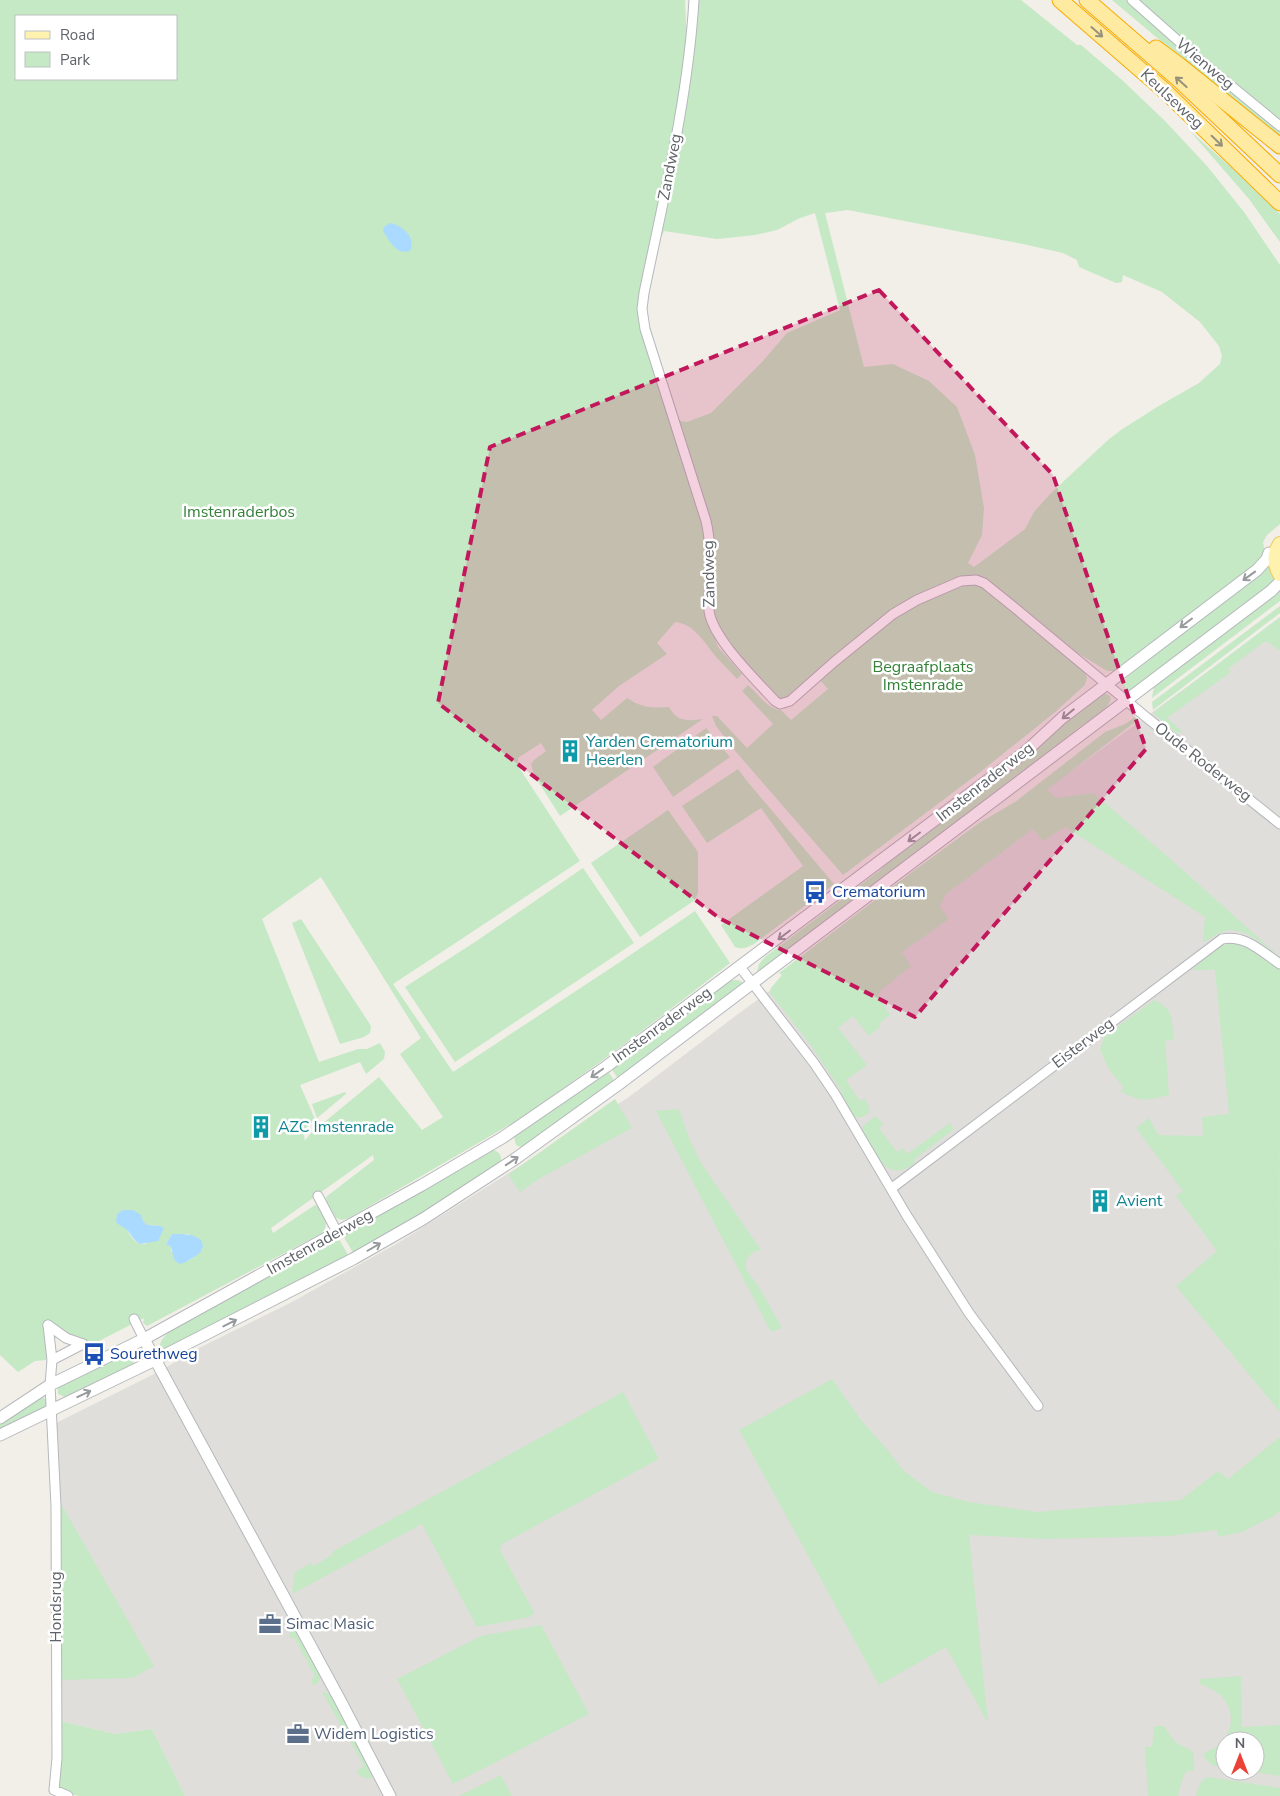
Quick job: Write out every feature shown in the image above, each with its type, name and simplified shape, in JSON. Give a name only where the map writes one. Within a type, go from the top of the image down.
[{"type":"highway","name":"Keulseweg","points":[[1060,0],[1165,91],[1280,203]]},
{"type":"highway","name":"Keulseweg","points":[[1087,0],[1177,78],[1280,175]]},
{"type":"highway","points":[[1087,0],[1179,65],[1280,146]]},
{"type":"main road","points":[[1280,533],[1273,541],[1277,550],[1275,560],[1280,574]]},
{"type":"street","name":"Zandweg","points":[[694,0],[690,50],[674,147],[642,309],[647,338],[706,521],[710,539],[711,558],[709,611],[723,643],[776,701],[780,704],[785,704],[893,614],[917,600],[961,580],[968,579],[984,583],[1106,684]]},
{"type":"street","name":"Wienweg","points":[[1132,0],[1202,62],[1280,126]]},
{"type":"street","name":"Imstenraderweg","points":[[0,1418],[50,1385],[144,1339],[422,1185],[502,1138],[607,1066],[1024,753],[1062,718],[1257,570],[1275,549]]},
{"type":"street","name":"Imstenraderweg","points":[[0,1435],[327,1274],[423,1219],[515,1159],[619,1084],[1126,700],[1276,589],[1280,582]]},
{"type":"street","name":"Oude Roderweg","points":[[1106,684],[1280,824]]},
{"type":"street","name":"Eisterweg","points":[[892,1188],[1222,939],[1240,938],[1280,964]]},
{"type":"street","points":[[740,967],[814,1063],[892,1188],[907,1216],[969,1313],[1038,1406]]},
{"type":"street","points":[[318,1196],[337,1232]]},
{"type":"street","points":[[134,1319],[390,1796]]},
{"type":"street","points":[[52,1360],[50,1385],[53,1409]]},
{"type":"street","name":"Hondsrug","points":[[53,1409],[56,1506],[57,1758],[54,1790],[68,1796]]},
{"type":"highlighted area","points":[[879,290],[1053,475],[1146,749],[915,1017],[719,918],[438,703],[490,447]]},
{"type":"shaded area","points":[[1280,619],[1280,1796],[185,1796],[152,1729],[115,1734],[56,1720],[56,1423],[160,1371],[197,1349],[290,1303],[398,1243],[629,1097],[738,1014]]},
{"type":"green space","name":"Imstenraderbos","points":[[0,0],[685,0],[686,27],[689,26],[697,0],[1021,0],[1077,45],[1081,45],[1122,80],[1165,121],[1207,166],[1244,212],[1280,265],[1280,524],[1267,535],[1263,542],[1265,552],[1257,564],[1117,671],[1107,671],[1071,649],[985,578],[966,575],[917,598],[791,699],[777,700],[766,693],[708,615],[718,647],[742,674],[737,679],[695,631],[675,622],[657,643],[667,654],[619,686],[592,710],[601,720],[627,698],[647,707],[669,707],[679,718],[703,719],[560,816],[534,775],[531,764],[546,751],[541,743],[518,758],[518,766],[580,861],[393,984],[453,1072],[695,911],[730,963],[595,1066],[511,1124],[349,1218],[342,1220],[336,1218],[326,1197],[374,1160],[373,1155],[271,1228],[273,1233],[315,1205],[324,1214],[326,1222],[322,1233],[147,1326],[143,1323],[144,1318],[85,1348],[76,1338],[46,1338],[48,1352],[46,1360],[35,1361],[18,1372],[0,1355]],"holes":[[[848,210],[1023,244],[1063,253],[1077,260],[1079,267],[1116,283],[1122,282],[1123,275],[1162,292],[1200,322],[1219,346],[1222,356],[1220,364],[1199,383],[1157,407],[1108,440],[1050,494],[1034,512],[1025,529],[974,567],[968,563],[982,535],[984,508],[975,455],[957,407],[929,381],[893,364],[864,367],[825,213]],[[815,213],[840,310],[787,333],[762,362],[711,413],[687,422],[677,420],[654,351],[646,316],[648,278],[659,241],[664,231],[717,239],[755,235],[777,230],[800,218]],[[321,877],[421,1038],[400,1054],[443,1117],[422,1130],[379,1077],[310,1134],[305,1141],[303,1131],[315,1119],[300,1085],[360,1062],[366,1074],[384,1059],[385,1052],[380,1043],[367,1049],[358,1049],[319,1062],[262,919]],[[143,1221],[147,1225],[160,1226],[146,1244],[136,1242],[127,1230]],[[172,1234],[189,1234],[194,1257],[186,1262],[171,1251],[171,1247],[166,1244]]]},
{"type":"green space","points":[[1112,0],[1280,0],[1280,141]]},
{"type":"green space","points":[[1190,131],[1280,214],[1280,242],[1249,199]]},
{"type":"green space","points":[[1269,562],[1278,579],[1130,691],[1125,688],[1123,682],[1127,677],[1212,611]]},
{"type":"green space","name":"Begraafplaats Imstenrade","points":[[953,583],[976,584],[988,590],[1083,667],[1087,678],[1085,685],[1054,713],[979,773],[843,875],[736,752],[716,726],[712,716],[717,716],[747,748],[773,724],[742,691],[748,685],[768,704],[781,710],[791,720],[828,689],[819,679],[889,619]]},
{"type":"green space","points":[[1280,591],[1280,601],[1152,698],[1154,686],[1226,628],[1248,616]]},
{"type":"green space","points":[[1280,606],[1280,613],[1153,710],[1152,702]]},
{"type":"green space","points":[[1280,617],[1280,651],[1268,642],[1264,642],[1228,669],[1231,672],[1167,718],[1183,732],[1176,733],[1153,713]]},
{"type":"green space","points":[[1102,692],[1110,696],[1111,699],[1107,707],[992,794],[960,823],[757,972],[759,964],[765,957],[879,871],[911,842],[1046,738]]},
{"type":"green space","points":[[1135,717],[1139,719],[1047,790],[1056,798],[1093,793],[1280,957],[1253,937],[1238,931],[1222,932],[1205,942],[1203,941],[1205,917],[1065,827],[1043,841],[1033,829],[945,895],[940,907],[949,919],[902,952],[911,966],[879,992],[879,997],[890,1015],[879,1024],[880,1027],[869,1036],[853,1016],[838,1028],[867,1065],[846,1080],[860,1101],[864,1098],[870,1108],[868,1114],[858,1118],[854,1117],[841,1097],[842,1092],[809,1043],[770,993],[771,988],[782,975],[779,973],[979,823],[1015,802],[1105,732],[1125,724]]},
{"type":"green space","points":[[706,728],[730,757],[673,797],[653,767]]},
{"type":"green space","points":[[738,769],[834,884],[754,944],[745,948],[735,947],[721,925],[803,866],[761,808],[707,843],[682,806]]},
{"type":"green space","points":[[668,810],[698,852],[698,893],[695,900],[640,937],[591,863]]},
{"type":"green space","points":[[583,868],[634,943],[455,1062],[405,987]]},
{"type":"green space","points":[[301,919],[371,1026],[370,1033],[364,1037],[340,1044],[292,923]]},
{"type":"green space","points":[[1241,944],[1280,970],[1279,1411],[1176,1286],[1217,1251],[1176,1196],[1183,1191],[1136,1128],[1149,1118],[1158,1135],[1203,1136],[1202,1117],[1229,1114],[1215,970],[1192,970],[1220,945]]},
{"type":"green space","points":[[729,981],[741,981],[743,985],[619,1080],[611,1068]]},
{"type":"green space","points":[[1154,1000],[1166,1007],[1172,1021],[1174,1040],[1165,1041],[1169,1095],[1138,1099],[1120,1091],[1124,1088],[1108,1068],[1100,1049],[1105,1036]]},
{"type":"green space","points":[[607,1070],[616,1083],[523,1148],[516,1145],[514,1137]]},
{"type":"green space","points":[[345,1092],[346,1094],[317,1118],[312,1104]]},
{"type":"green space","points":[[615,1099],[632,1128],[542,1177],[520,1192],[508,1175]]},
{"type":"green space","points":[[679,1109],[689,1138],[701,1163],[761,1250],[753,1252],[746,1260],[746,1269],[760,1289],[782,1328],[771,1332],[656,1111]]},
{"type":"green space","points":[[876,1116],[883,1125],[879,1128],[897,1152],[903,1148],[907,1154],[950,1123],[954,1129],[915,1159],[914,1164],[904,1169],[896,1170],[888,1168],[882,1163],[862,1132],[863,1126]]},
{"type":"green space","points":[[492,1150],[500,1155],[500,1165],[355,1256],[342,1234]]},
{"type":"green space","points":[[337,1236],[350,1258],[161,1351],[159,1349],[161,1341],[171,1329],[263,1280],[295,1259]]},
{"type":"green space","points":[[128,1350],[136,1366],[65,1397],[58,1394],[58,1387]]},
{"type":"green space","points":[[832,1379],[861,1420],[904,1471],[932,1492],[969,1502],[1036,1512],[1181,1500],[1218,1471],[1228,1479],[1280,1437],[1280,1510],[1274,1516],[1242,1532],[1218,1537],[1217,1530],[1170,1536],[1044,1539],[969,1535],[988,1723],[946,1647],[879,1685],[739,1430]]},
{"type":"green space","points":[[623,1392],[659,1459],[502,1544],[500,1550],[534,1612],[530,1617],[477,1627],[422,1524],[292,1594],[295,1572],[311,1563],[314,1566],[333,1554],[332,1552]]},
{"type":"green space","points":[[42,1397],[47,1400],[45,1408],[0,1430],[0,1424],[23,1406]]},
{"type":"green space","points":[[60,1502],[154,1666],[133,1678],[61,1680]]},
{"type":"green space","points":[[541,1625],[589,1714],[453,1784],[397,1679],[481,1636]]},
{"type":"green space","points":[[293,1629],[321,1677],[317,1684],[311,1683],[312,1678],[314,1679],[315,1676],[313,1675],[314,1672],[311,1671],[300,1647],[297,1646],[296,1639],[289,1637],[289,1631]]},
{"type":"green space","points":[[1241,1676],[1242,1727],[1280,1725],[1280,1776],[1265,1774],[1265,1731],[1228,1731],[1231,1721],[1228,1705],[1217,1692],[1201,1685],[1199,1679]]},
{"type":"green space","points":[[322,1692],[331,1696],[373,1773],[371,1779],[359,1776],[357,1771],[364,1766]]},
{"type":"green space","points":[[56,1720],[115,1734],[152,1729],[185,1796],[78,1796],[56,1789]]},
{"type":"green space","points":[[1154,1726],[1164,1726],[1175,1742],[1189,1749],[1194,1754],[1194,1771],[1187,1771],[1183,1777],[1178,1796],[1148,1796],[1145,1747],[1152,1747]]},
{"type":"green space","points":[[1215,1748],[1215,1766],[1207,1760],[1203,1754]]},
{"type":"green space","points":[[501,1775],[512,1796],[459,1796]]},
{"type":"green space","points":[[1206,1778],[1215,1778],[1215,1781],[1235,1781],[1280,1788],[1280,1796],[1196,1796],[1201,1782]]},
{"type":"water","points":[[390,223],[399,226],[410,237],[412,246],[410,251],[401,251],[391,243],[383,231],[384,227]]},
{"type":"water","points":[[123,1210],[133,1210],[141,1215],[147,1225],[164,1228],[158,1241],[140,1244],[136,1241],[127,1230],[116,1222],[117,1214]]},
{"type":"water","points":[[172,1234],[191,1235],[201,1240],[203,1246],[200,1253],[179,1264],[174,1259],[171,1247],[166,1244]]},
{"type":"place","name":"Yarden Crematorium Heerlen","points":[[570,751]]},
{"type":"place","name":"Crematorium","points":[[815,892]]},
{"type":"place","name":"AZC Imstenrade","points":[[261,1127]]},
{"type":"place","name":"Avient","points":[[1100,1201]]},
{"type":"place","name":"Sourethweg","points":[[94,1354]]},
{"type":"place","name":"Simac Masic","points":[[270,1624]]},
{"type":"place","name":"Widem Logistics","points":[[298,1734]]}]
